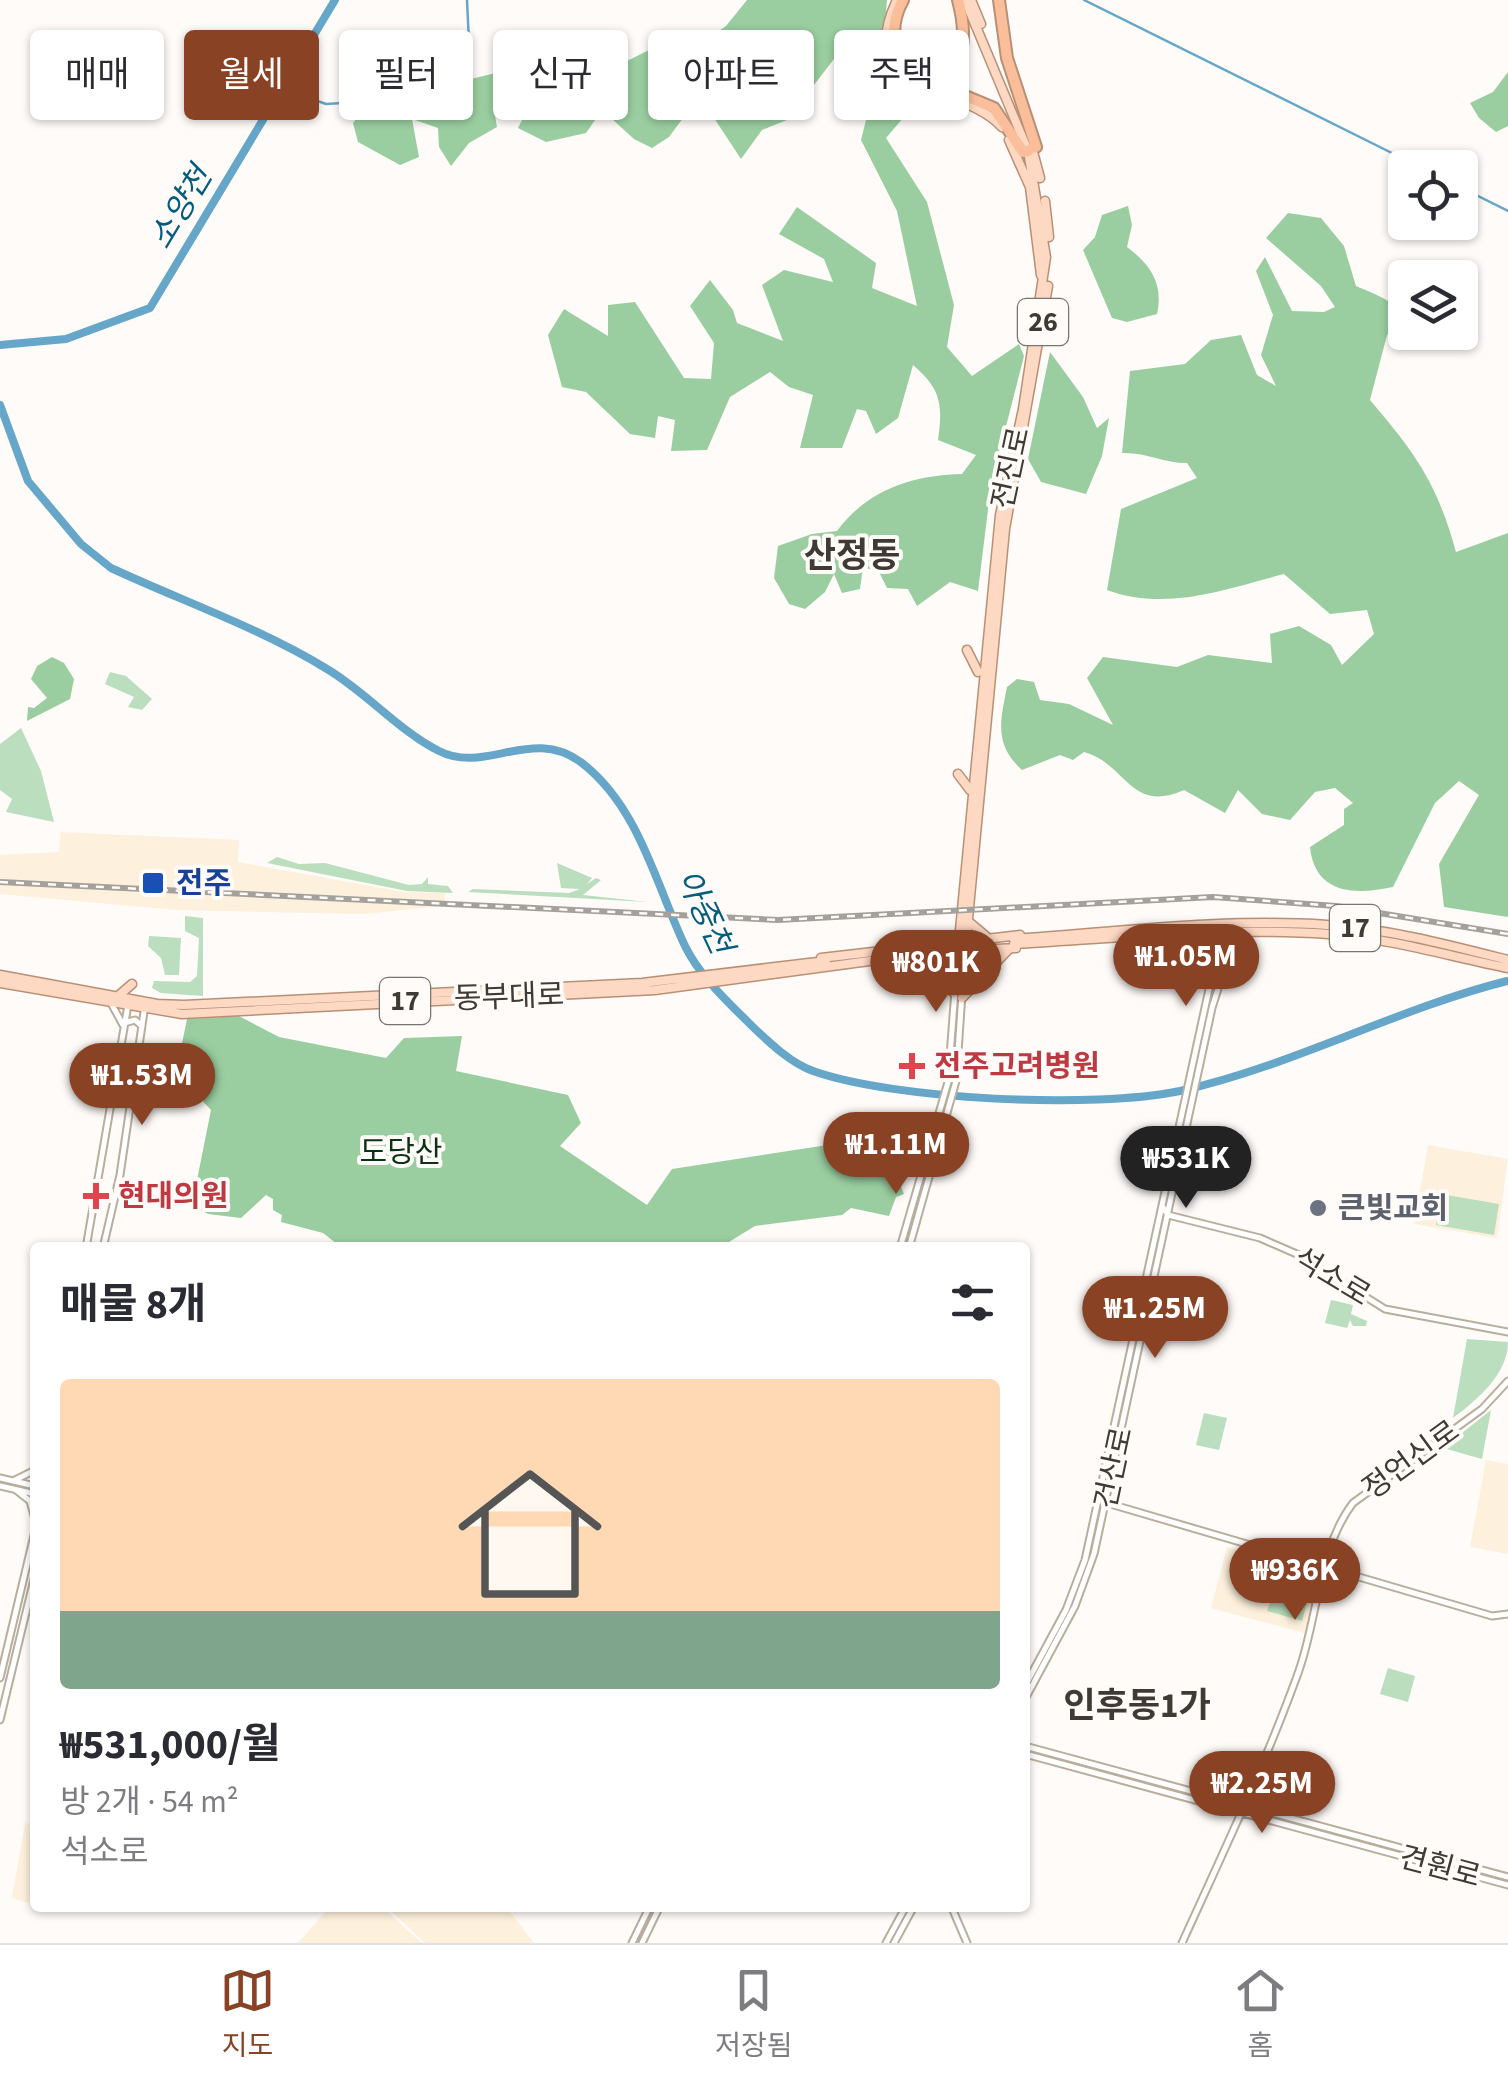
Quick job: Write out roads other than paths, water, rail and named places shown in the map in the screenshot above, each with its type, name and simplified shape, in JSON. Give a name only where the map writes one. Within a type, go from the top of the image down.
[{"type":"highway","points":[[903,0],[897,42],[905,59],[928,72],[949,68],[964,47],[965,0]]},
{"type":"highway","points":[[903,0],[893,28],[897,54],[910,73],[994,108],[1023,152],[1036,147],[1001,32],[1000,0]]},
{"type":"main road","name":"26","points":[[903,0],[889,22],[889,41],[899,69],[918,86],[988,114],[1013,146],[1030,187],[1041,275],[1045,276]]},
{"type":"main road","name":"전진로","points":[[962,945],[1005,529],[1031,398],[1051,257],[1048,217],[1030,149],[965,0]]},
{"type":"main road","name":"전진로","points":[[964,922],[970,791],[1000,515],[1045,276],[1040,204],[1030,149]]},
{"type":"main road","points":[[996,636],[1004,645]]},
{"type":"main road","points":[[967,650],[975,658],[978,674],[982,674]]},
{"type":"main road","points":[[958,774],[970,791]]},
{"type":"main road","points":[[942,944],[964,922],[988,938],[1011,942]]},
{"type":"main road","name":"17","points":[[1011,942],[1199,927],[1294,924],[1377,930],[1508,960]]},
{"type":"main road","name":"17","points":[[1011,942],[1277,932],[1377,939],[1508,968]]},
{"type":"main road","points":[[815,964],[903,954],[919,957],[988,938]]},
{"type":"main road","points":[[815,964],[903,954],[942,944],[1011,942]]},
{"type":"main road","points":[[919,957],[958,995],[1011,942]]},
{"type":"main road","name":"동부대로","points":[[144,1006],[718,977],[815,964]]},
{"type":"main road","name":"동부대로","points":[[0,975],[182,1014],[614,993],[694,985],[718,977]]},
{"type":"main road","name":"동부대로","points":[[0,983],[114,1000]]},
{"type":"main road","points":[[114,1000],[132,984]]},
{"type":"street","name":"건산로","points":[[1030,1691],[1075,1606],[1104,1500],[1197,1079],[1235,934]]},
{"type":"street","name":"건산로","points":[[1030,1677],[1070,1602],[1104,1500],[1219,942],[1214,935]]},
{"type":"street","points":[[946,1113],[962,945]]},
{"type":"street","points":[[902,1242],[956,1081],[958,995]]},
{"type":"street","points":[[114,1000],[124,1024]]},
{"type":"street","points":[[87,1242],[129,1003]]},
{"type":"street","points":[[104,1242],[120,1176],[144,1006]]},
{"type":"street","points":[[124,1024],[136,1020],[142,1026]]},
{"type":"street","points":[[911,1242],[936,1160],[936,1146]]},
{"type":"street","points":[[1162,1206],[1168,1215]]},
{"type":"street","name":"석소로","points":[[1168,1215],[1260,1238],[1299,1255],[1386,1308],[1508,1332]]},
{"type":"street","name":"정언신로","points":[[1182,1943],[1244,1809],[1299,1673],[1340,1521],[1352,1503],[1482,1409],[1508,1381]]},
{"type":"street","points":[[13,1482],[30,1473]]},
{"type":"street","points":[[0,1478],[30,1488]]},
{"type":"street","points":[[0,1486],[30,1490]]},
{"type":"street","points":[[16,1490],[30,1501]]},
{"type":"street","points":[[1104,1500],[1326,1570],[1492,1616],[1508,1614]]},
{"type":"street","points":[[0,1678],[30,1551]]},
{"type":"street","points":[[0,1720],[30,1596]]},
{"type":"street","name":"견훤로","points":[[1030,1751],[1508,1877]]},
{"type":"street","name":"견훤로","points":[[1244,1809],[1508,1885]]},
{"type":"street","points":[[632,1943],[648,1912]]},
{"type":"street","points":[[642,1943],[656,1912]]},
{"type":"street","points":[[886,1943],[903,1912]]},
{"type":"street","points":[[894,1943],[911,1912]]},
{"type":"street","points":[[954,1912],[967,1943]]},
{"type":"waterway","name":"소양천","points":[[0,345],[66,339],[150,308],[335,0]]},
{"type":"waterway","points":[[319,101],[359,102],[386,89],[450,76],[463,60],[469,43],[467,0]]},
{"type":"waterway","points":[[1084,0],[1388,151]]},
{"type":"waterway","points":[[1478,196],[1508,211]]},
{"type":"waterway","name":"아중천","points":[[0,405],[28,481],[81,544],[111,568],[301,654],[341,678],[439,751],[474,758],[545,748],[582,763],[602,781],[632,824],[685,946],[699,969],[767,1040],[805,1068],[849,1081],[943,1095],[1048,1100],[1143,1096],[1222,1080],[1425,1006],[1507,981]]},
{"type":"tunnel","points":[[899,957],[934,952]]},
{"type":"railway","points":[[0,882],[778,920],[1213,897],[1336,906],[1508,934]]},
{"type":"place","name":"전주","points":[[153,883]]},
{"type":"place","name":"전주고려병원","points":[[912,1066]]},
{"type":"place","name":"현대의원","points":[[96,1196]]},
{"type":"place","name":"큰빛교회","points":[[1318,1208]]},
{"type":"district","name":"산정동","points":[[852,556]]},
{"type":"district","name":"인후동1가","points":[[1137,1706]]},
{"type":"park label","name":"도당산","points":[[401,1152]]}]
